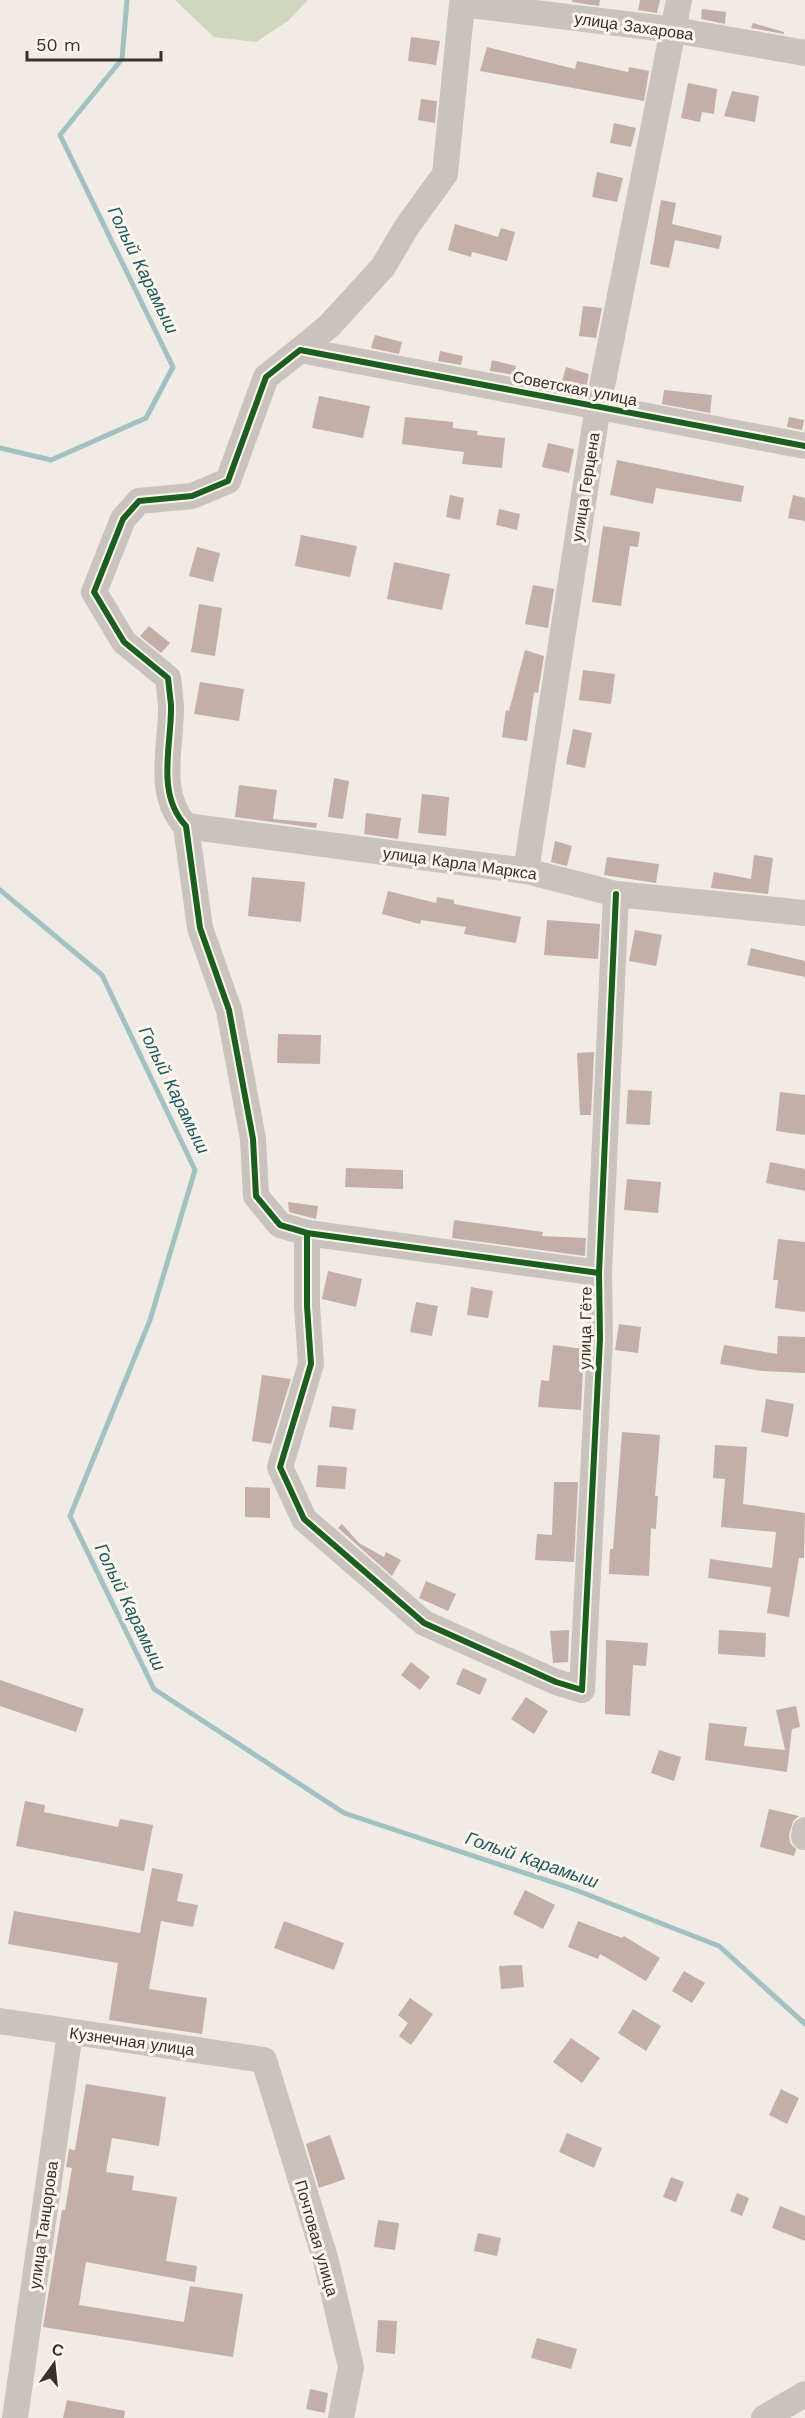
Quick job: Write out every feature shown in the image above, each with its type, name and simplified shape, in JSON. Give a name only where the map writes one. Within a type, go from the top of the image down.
[{"type":"street","name":"улица Герцена","points":[[526,871],[598,406],[679,0]]},
{"type":"street","name":"улица Захарова","points":[[300,350],[329,326],[383,267],[406,228],[446,174],[462,4],[674,30],[805,53]]},
{"type":"street","name":"Советская улица","points":[[300,350],[805,446]]},
{"type":"street","points":[[300,350],[266,377],[228,481],[192,496],[139,501],[123,519],[94,592],[124,642],[168,678],[171,707],[166,772],[175,815],[186,826],[200,928],[231,1021],[253,1139],[256,1196],[280,1225],[307,1233],[599,1274]]},
{"type":"street","name":"улица Карла Маркса","points":[[186,826],[526,871],[616,894],[805,913]]},
{"type":"street","name":"улица Гёте","points":[[307,1233],[307,1306],[311,1364],[280,1467],[304,1519],[424,1623],[555,1682],[582,1690],[600,1339],[599,1274],[616,894]]},
{"type":"street","name":"Кузнечная улица","points":[[0,2021],[264,2060]]},
{"type":"street","name":"улица Танцорова","points":[[15,2418],[70,2033]]},
{"type":"street","name":"Почтовая улица","points":[[264,2060],[326,2261],[351,2367],[341,2418]]},
{"type":"street","points":[[764,2418],[805,2394]]},
{"type":"green space","points":[[175,0],[308,0],[288,21],[256,42],[214,37]]},
{"type":"building","points":[[572,0],[600,0],[599,6],[572,2]]},
{"type":"building","points":[[640,0],[660,0],[657,13],[638,10]]},
{"type":"building","points":[[702,9],[726,12],[725,24],[701,19]]},
{"type":"building","points":[[753,23],[784,32],[784,34],[751,28]]},
{"type":"building","points":[[411,37],[440,41],[436,65],[408,61]]},
{"type":"building","points":[[487,47],[575,69],[577,61],[628,72],[629,67],[649,71],[644,101],[480,71]]},
{"type":"building","points":[[688,83],[717,89],[714,114],[702,112],[700,122],[681,118]]},
{"type":"building","points":[[732,91],[759,96],[755,122],[724,116]]},
{"type":"building","points":[[421,99],[437,101],[435,123],[418,120]]},
{"type":"building","points":[[614,123],[636,128],[631,147],[610,143]]},
{"type":"building","points":[[597,172],[623,178],[617,202],[592,197]]},
{"type":"building","points":[[661,200],[676,203],[672,224],[722,236],[719,249],[675,240],[669,268],[650,264]]},
{"type":"building","points":[[455,224],[498,237],[501,228],[515,232],[507,261],[472,252],[471,257],[448,250]]},
{"type":"building","points":[[583,306],[602,308],[596,338],[579,336]]},
{"type":"building","points":[[375,335],[402,342],[399,354],[371,348]]},
{"type":"building","points":[[440,351],[463,356],[461,365],[438,361]]},
{"type":"building","points":[[492,360],[516,366],[514,375],[490,371]]},
{"type":"building","points":[[566,367],[589,374],[586,389],[561,384]]},
{"type":"building","points":[[664,390],[712,395],[710,413],[662,404]]},
{"type":"building","points":[[319,396],[370,406],[363,438],[312,428]]},
{"type":"building","points":[[405,417],[453,422],[453,428],[478,431],[477,435],[505,438],[502,468],[462,464],[464,452],[402,444]]},
{"type":"building","points":[[789,417],[804,420],[802,430],[787,427]]},
{"type":"building","points":[[548,443],[574,449],[569,473],[542,467]]},
{"type":"building","points":[[617,460],[744,486],[741,502],[656,488],[653,504],[610,495]]},
{"type":"building","points":[[450,495],[464,498],[460,520],[446,517]]},
{"type":"building","points":[[793,495],[805,498],[805,521],[788,518]]},
{"type":"building","points":[[499,509],[520,514],[517,530],[496,525]]},
{"type":"building","points":[[603,526],[640,532],[638,547],[630,546],[621,606],[592,602]]},
{"type":"building","points":[[301,535],[357,546],[350,577],[295,566]]},
{"type":"building","points":[[197,547],[220,553],[213,582],[189,576]]},
{"type":"building","points":[[394,562],[450,574],[442,610],[387,599]]},
{"type":"building","points":[[533,585],[554,589],[548,628],[525,624]]},
{"type":"building","points":[[199,604],[222,608],[215,656],[191,652]]},
{"type":"building","points":[[149,626],[170,643],[161,653],[140,636]]},
{"type":"building","points":[[525,650],[544,656],[538,693],[534,692],[527,741],[502,737],[506,710],[509,711]]},
{"type":"building","points":[[583,670],[615,674],[611,704],[579,700]]},
{"type":"building","points":[[200,682],[244,689],[239,721],[194,714]]},
{"type":"building","points":[[573,729],[592,733],[585,768],[566,764]]},
{"type":"building","points":[[334,778],[349,781],[343,819],[328,817]]},
{"type":"building","points":[[239,785],[277,790],[273,819],[317,823],[316,828],[235,817]]},
{"type":"building","points":[[422,794],[449,797],[446,836],[418,833]]},
{"type":"building","points":[[366,813],[401,818],[398,839],[364,834]]},
{"type":"building","points":[[555,841],[572,846],[567,866],[551,862]]},
{"type":"building","points":[[754,855],[773,858],[768,894],[711,888],[714,872],[751,879]]},
{"type":"building","points":[[607,857],[659,864],[656,883],[604,875]]},
{"type":"building","points":[[252,877],[305,882],[301,922],[248,916]]},
{"type":"building","points":[[388,891],[436,903],[437,897],[454,900],[454,904],[521,917],[516,943],[464,934],[466,927],[421,920],[420,924],[382,914]]},
{"type":"building","points":[[547,920],[600,924],[598,959],[544,955]]},
{"type":"building","points":[[635,930],[662,935],[656,966],[629,961]]},
{"type":"building","points":[[751,948],[805,961],[805,977],[747,965]]},
{"type":"building","points":[[278,1034],[321,1035],[320,1064],[277,1063]]},
{"type":"building","points":[[594,1052],[591,1115],[580,1115],[577,1053]]},
{"type":"building","points":[[628,1090],[652,1091],[650,1125],[626,1124]]},
{"type":"building","points":[[780,1092],[805,1095],[805,1135],[776,1131]]},
{"type":"building","points":[[770,1162],[805,1169],[805,1191],[766,1183]]},
{"type":"building","points":[[346,1168],[403,1170],[403,1189],[345,1187]]},
{"type":"building","points":[[627,1179],[661,1182],[658,1213],[624,1210]]},
{"type":"building","points":[[288,1202],[318,1206],[316,1219],[289,1212]]},
{"type":"building","points":[[454,1220],[543,1232],[542,1236],[586,1238],[585,1256],[452,1238]]},
{"type":"building","points":[[778,1239],[805,1242],[805,1312],[775,1308],[778,1280],[773,1280]]},
{"type":"building","points":[[328,1271],[362,1279],[356,1307],[322,1299]]},
{"type":"building","points":[[471,1287],[493,1291],[488,1318],[467,1315]]},
{"type":"building","points":[[416,1302],[438,1306],[432,1336],[410,1332]]},
{"type":"building","points":[[619,1324],[641,1327],[638,1353],[615,1350]]},
{"type":"building","points":[[778,1336],[805,1337],[805,1373],[762,1371],[720,1364],[724,1345],[777,1354]]},
{"type":"building","points":[[553,1345],[584,1349],[581,1410],[538,1407],[541,1380],[549,1381]]},
{"type":"building","points":[[262,1375],[291,1379],[271,1444],[252,1441]]},
{"type":"building","points":[[766,1399],[794,1404],[788,1437],[761,1432]]},
{"type":"building","points":[[332,1406],[356,1409],[353,1430],[329,1427]]},
{"type":"building","points":[[622,1432],[660,1435],[655,1496],[658,1496],[656,1529],[651,1528],[649,1576],[609,1574]]},
{"type":"building","points":[[715,1445],[747,1447],[743,1504],[805,1513],[804,1558],[799,1558],[789,1617],[767,1613],[771,1587],[708,1578],[710,1559],[772,1568],[776,1532],[721,1527],[725,1479],[713,1478]]},
{"type":"building","points":[[318,1465],[347,1467],[345,1489],[316,1487]]},
{"type":"building","points":[[554,1482],[578,1482],[574,1562],[535,1560],[537,1534],[552,1535]]},
{"type":"building","points":[[245,1487],[270,1488],[270,1518],[245,1517]]},
{"type":"building","points":[[342,1524],[359,1543],[384,1557],[386,1552],[401,1560],[392,1576],[338,1528]]},
{"type":"building","points":[[426,1581],[456,1594],[448,1611],[419,1598]]},
{"type":"building","points":[[569,1630],[568,1662],[553,1663],[550,1631]]},
{"type":"building","points":[[719,1630],[766,1633],[765,1657],[718,1654]]},
{"type":"building","points":[[606,1640],[648,1643],[646,1666],[633,1665],[630,1716],[605,1714]]},
{"type":"building","points":[[411,1662],[430,1677],[420,1690],[401,1675]]},
{"type":"building","points":[[463,1668],[487,1679],[480,1695],[456,1684]]},
{"type":"building","points":[[0,1680],[84,1709],[76,1732],[0,1706]]},
{"type":"building","points":[[526,1697],[548,1711],[534,1734],[511,1719]]},
{"type":"building","points":[[796,1706],[800,1727],[792,1729],[787,1772],[705,1760],[709,1723],[747,1727],[744,1746],[785,1750],[776,1710]]},
{"type":"building","points":[[659,1750],[681,1757],[674,1781],[651,1773]]},
{"type":"building","points":[[25,1801],[45,1805],[44,1812],[118,1827],[120,1819],[153,1825],[144,1871],[16,1846]]},
{"type":"building","points":[[769,1809],[799,1816],[793,1821],[789,1835],[790,1843],[796,1849],[794,1856],[760,1847]]},
{"type":"building","points":[[152,1868],[183,1874],[177,1901],[198,1905],[193,1927],[161,1921],[149,1989],[207,1998],[202,2034],[109,2020],[118,1963],[8,1944],[14,1911],[140,1933]]},
{"type":"building","points":[[525,1890],[555,1905],[543,1929],[513,1914]]},
{"type":"building","points":[[284,1921],[344,1943],[334,1970],[274,1948]]},
{"type":"building","points":[[578,1921],[622,1938],[624,1936],[660,1958],[646,1981],[600,1954],[598,1959],[568,1947]]},
{"type":"building","points":[[522,1965],[524,1987],[501,1989],[499,1966]]},
{"type":"building","points":[[684,1971],[705,1983],[692,2003],[672,1991]]},
{"type":"building","points":[[410,1998],[433,2014],[411,2045],[399,2036],[408,2023],[398,2015]]},
{"type":"building","points":[[633,2009],[661,2026],[646,2051],[618,2033]]},
{"type":"building","points":[[571,2038],[600,2058],[582,2083],[553,2062]]},
{"type":"building","points":[[86,2084],[166,2097],[159,2146],[112,2138],[106,2172],[134,2176],[132,2190],[177,2197],[166,2261],[197,2266],[195,2282],[86,2262],[79,2305],[184,2322],[190,2286],[243,2294],[233,2357],[43,2327],[62,2210],[65,2210],[72,2168],[66,2167],[69,2149],[75,2150]]},
{"type":"building","points":[[781,2089],[799,2098],[787,2124],[769,2115]]},
{"type":"building","points":[[567,2133],[602,2148],[594,2168],[559,2152]]},
{"type":"building","points":[[330,2135],[345,2179],[319,2188],[306,2144]]},
{"type":"building","points":[[671,2177],[684,2182],[676,2202],[663,2197]]},
{"type":"building","points":[[737,2193],[749,2198],[742,2216],[730,2211]]},
{"type":"building","points":[[780,2206],[805,2216],[805,2241],[772,2228]]},
{"type":"building","points":[[378,2220],[399,2223],[395,2250],[374,2247]]},
{"type":"building","points":[[478,2233],[501,2238],[497,2256],[474,2251]]},
{"type":"building","points":[[378,2320],[397,2321],[395,2354],[376,2352]]},
{"type":"building","points":[[537,2338],[577,2349],[571,2369],[531,2358]]},
{"type":"building","points":[[310,2389],[328,2393],[325,2413],[306,2409]]},
{"type":"building","points":[[67,2400],[125,2411],[124,2418],[63,2418]]},
{"type":"waterway","name":"Голый Карамыш","points":[[0,448],[51,460],[146,418],[173,367],[60,135],[122,59],[127,0]]},
{"type":"waterway","name":"Голый Карамыш","points":[[0,890],[102,975],[195,1170],[150,1320],[70,1516],[154,1689],[344,1813],[573,1889],[719,1946],[805,2024]]},
{"type":"cycle path","points":[[599,1273],[307,1233],[280,1225],[256,1196],[253,1139],[229,1010],[200,928],[186,826],[176,813],[168,784],[171,720],[168,678],[124,642],[94,592],[123,519],[139,501],[192,496],[228,481],[266,377],[300,350],[805,446]]},
{"type":"cycle path","points":[[307,1233],[307,1306],[311,1364],[280,1467],[304,1519],[424,1623],[556,1682],[582,1690],[600,1339],[599,1273],[616,894]]}]
